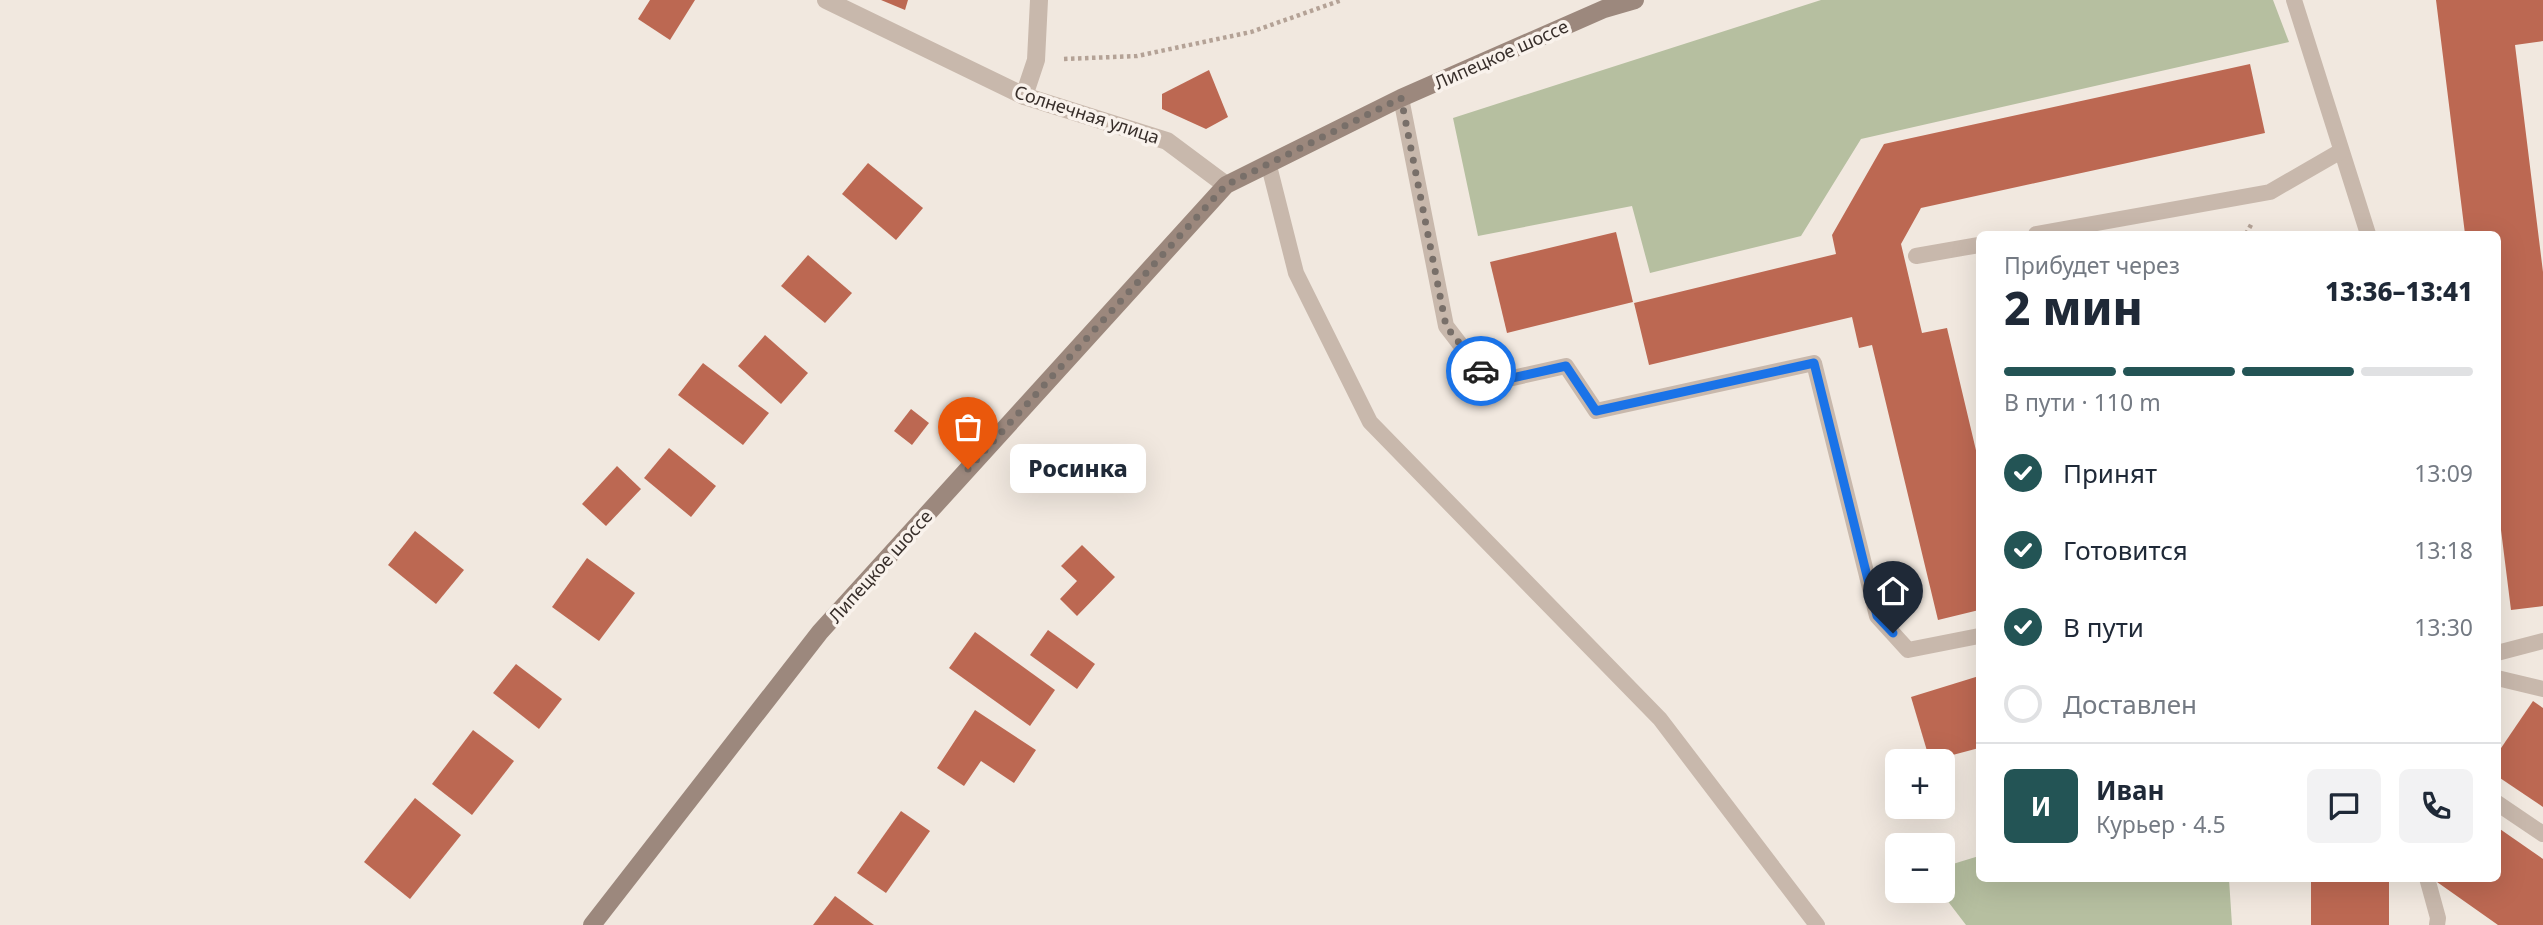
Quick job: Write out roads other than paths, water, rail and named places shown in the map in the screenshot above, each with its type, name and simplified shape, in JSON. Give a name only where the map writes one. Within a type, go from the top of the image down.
[{"type":"main road","name":"Липецкое шоссе","points":[[592,925],[820,632],[1226,185],[1269,166],[1401,98],[1604,9],[1635,0]]},
{"type":"street","name":"Солнечная улица","points":[[827,0],[1024,96],[1167,141],[1226,185]]},
{"type":"street","points":[[1024,96],[1036,60],[1039,0]]},
{"type":"lane","points":[[2294,0],[2367,231]]},
{"type":"lane","points":[[1401,98],[1446,326],[1490,383],[1566,366],[1596,411],[1814,363],[1877,616],[1908,650],[1976,637]]},
{"type":"lane","points":[[2053,231],[2270,192],[2341,151]]},
{"type":"lane","points":[[1269,166],[1296,273],[1370,422],[1660,719],[1816,925]]},
{"type":"lane","points":[[1916,256],[1976,246]]},
{"type":"lane","points":[[2501,652],[2543,641]]},
{"type":"lane","points":[[2501,679],[2543,689]]},
{"type":"lane","points":[[2501,806],[2543,834]]},
{"type":"lane","points":[[2428,882],[2441,923]]},
{"type":"place","name":"Росинка","points":[[968,469]]}]
